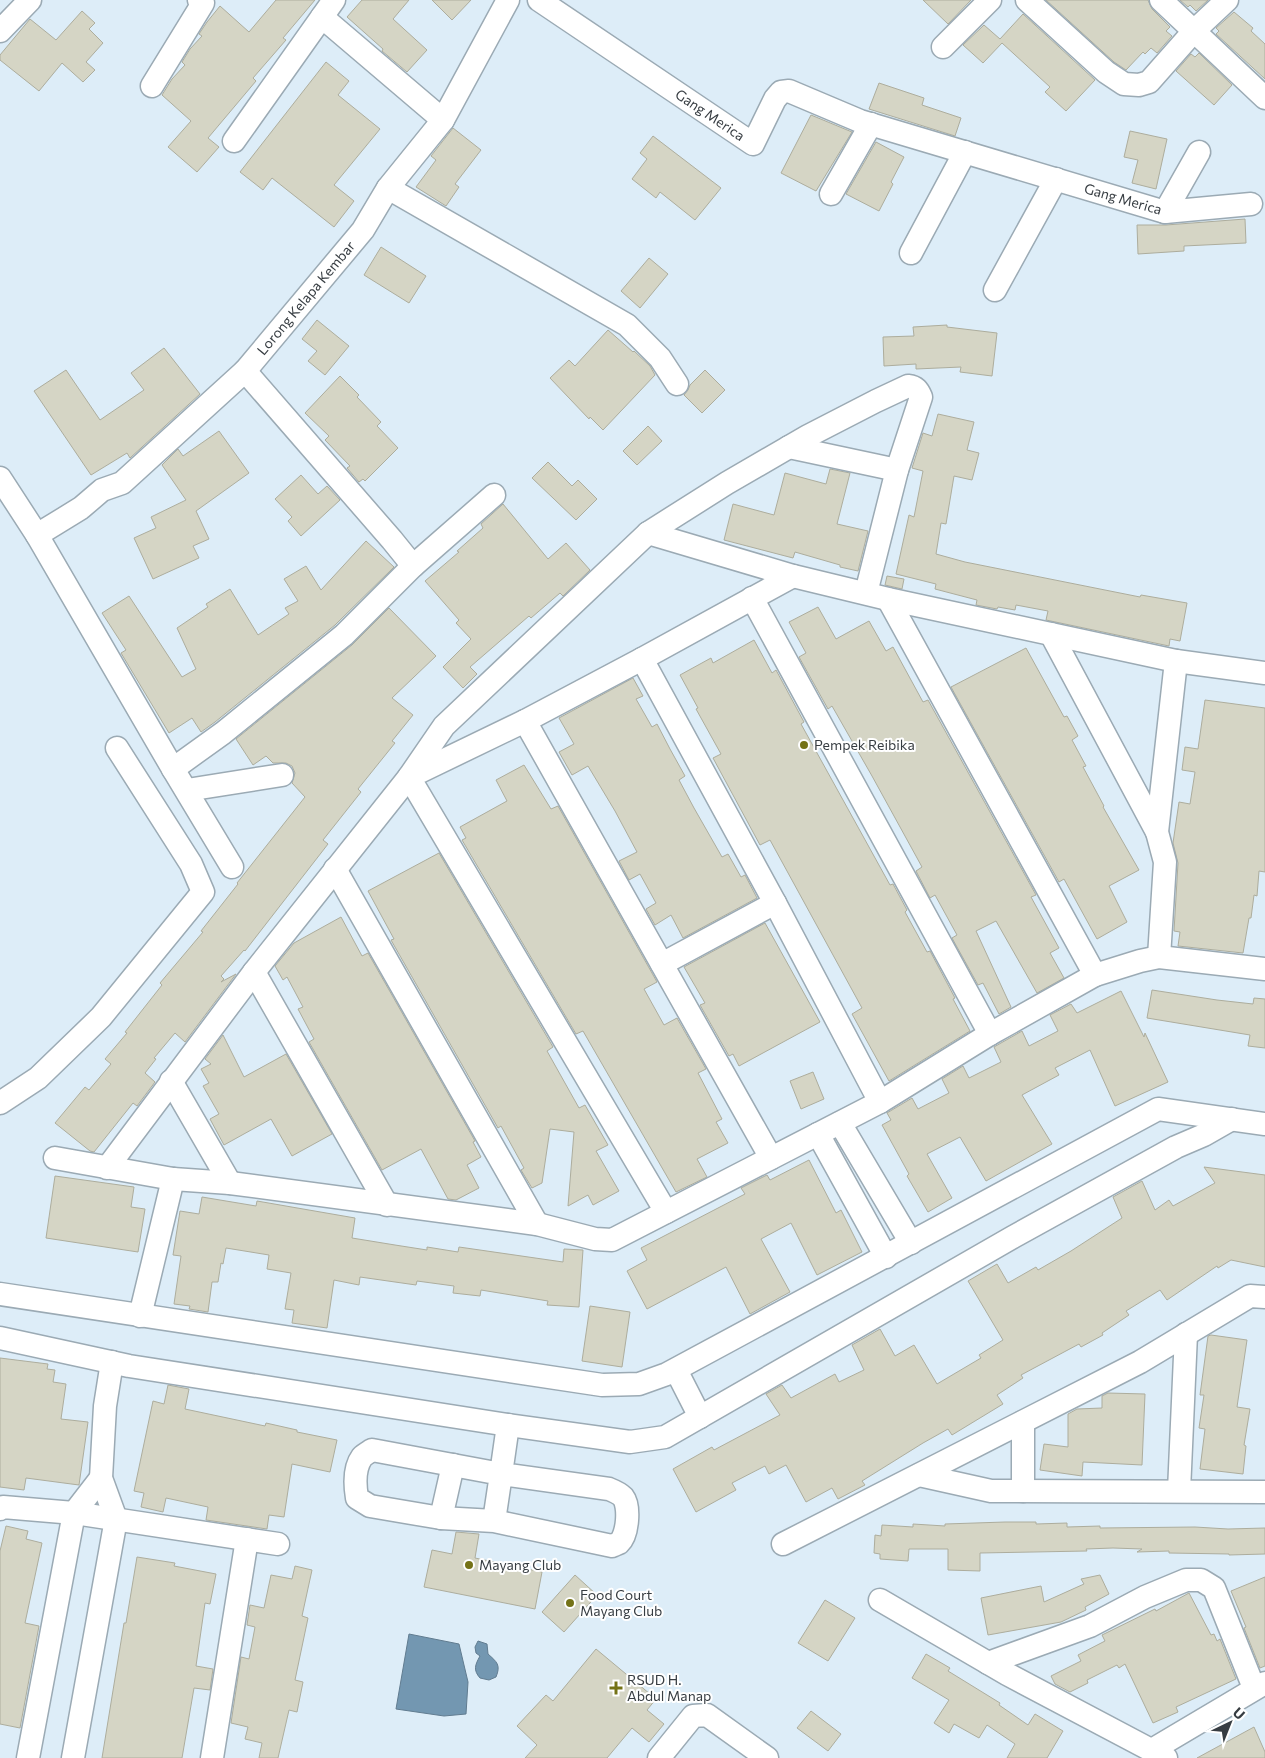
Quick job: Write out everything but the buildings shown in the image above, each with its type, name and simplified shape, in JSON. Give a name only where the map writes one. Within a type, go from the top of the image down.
[{"type":"street","points":[[0,31],[30,0]]},
{"type":"street","name":"Lorong Kelapa Kembar","points":[[38,535],[81,508],[102,490],[122,483],[245,370],[363,230],[388,188],[443,120],[508,0]]},
{"type":"street","name":"Gang Merica","points":[[539,0],[753,144],[775,99],[781,92],[790,91],[860,121],[1165,212],[1251,204]]},
{"type":"street","points":[[943,47],[990,0]]},
{"type":"street","points":[[1027,0],[1106,72],[1124,84],[1139,85],[1149,82],[1194,31],[1227,0]]},
{"type":"street","points":[[1162,0],[1265,98]]},
{"type":"street","points":[[152,86],[202,1]]},
{"type":"street","points":[[234,141],[328,8],[443,120]]},
{"type":"street","points":[[831,194],[871,124]]},
{"type":"street","points":[[911,253],[965,152]]},
{"type":"street","points":[[1165,212],[1199,152]]},
{"type":"street","points":[[995,290],[1056,179]]},
{"type":"street","points":[[388,188],[627,325],[660,358],[677,384]]},
{"type":"street","points":[[245,370],[413,566]]},
{"type":"street","points":[[107,1168],[254,972],[409,777],[444,726],[648,533],[789,446],[876,401],[908,386],[914,387],[921,398],[897,470],[866,594]]},
{"type":"street","points":[[789,446],[897,470]]},
{"type":"street","points":[[0,478],[38,535],[232,867]]},
{"type":"street","points":[[173,769],[223,733],[344,636],[413,566],[494,495]]},
{"type":"street","points":[[648,533],[793,576],[888,599],[1176,661],[1265,672]]},
{"type":"street","points":[[409,777],[525,721],[793,576]]},
{"type":"street","points":[[752,598],[990,1034]]},
{"type":"street","points":[[888,599],[1096,976]]},
{"type":"street","points":[[1051,634],[1157,832],[1165,862],[1160,957]]},
{"type":"street","points":[[642,659],[775,903],[880,1102]]},
{"type":"street","points":[[1157,832],[1176,661]]},
{"type":"street","points":[[525,721],[771,1158]]},
{"type":"street","points":[[0,1103],[38,1078],[100,1018],[203,892],[191,864],[118,748]]},
{"type":"street","points":[[187,790],[282,775]]},
{"type":"street","points":[[409,777],[666,1212]]},
{"type":"street","points":[[335,869],[537,1224]]},
{"type":"street","points":[[662,964],[775,903]]},
{"type":"street","points":[[54,1158],[173,1179],[230,1183],[537,1224],[595,1239],[612,1240],[880,1102],[990,1034],[1096,976],[1140,960],[1160,957],[1265,969]]},
{"type":"street","points":[[254,972],[387,1205]]},
{"type":"street","points":[[171,1081],[230,1183]]},
{"type":"street","points":[[0,1294],[602,1385],[639,1384],[676,1370],[1158,1109],[1265,1124]]},
{"type":"street","points":[[0,1338],[112,1362],[508,1425],[630,1442],[665,1437],[1013,1237],[1176,1147],[1204,1135],[1232,1119]]},
{"type":"street","points":[[840,1123],[911,1243]]},
{"type":"street","points":[[818,1134],[886,1257]]},
{"type":"street","points":[[140,1316],[173,1179]]},
{"type":"street","points":[[783,1544],[1140,1362],[1250,1296],[1265,1297]]},
{"type":"street","points":[[1179,1491],[1186,1334]]},
{"type":"street","points":[[73,1758],[116,1519],[100,1478],[105,1406],[112,1362]]},
{"type":"street","points":[[676,1370],[700,1417]]},
{"type":"street","points":[[1022,1491],[1023,1422]]},
{"type":"street","points":[[494,1521],[508,1425]]},
{"type":"street","points":[[372,1450],[453,1465],[501,1474],[609,1489],[616,1492],[624,1498],[628,1513],[622,1538],[620,1542],[612,1546],[494,1521],[441,1518],[370,1506],[357,1498],[355,1487],[357,1471],[362,1458],[372,1450]]},
{"type":"street","points":[[441,1518],[453,1465]]},
{"type":"street","points":[[919,1475],[991,1491],[1265,1492]]},
{"type":"street","points":[[28,1758],[74,1512],[100,1478]]},
{"type":"street","points":[[0,1509],[3,1507],[74,1512],[278,1544]]},
{"type":"street","points":[[212,1758],[247,1539]]},
{"type":"street","points":[[880,1600],[988,1663],[1159,1754],[1260,1686],[1214,1588],[1202,1580],[1186,1580],[1145,1597],[1090,1626],[988,1663]]},
{"type":"street","points":[[659,1758],[693,1716],[707,1715],[758,1755]]},
{"type":"water","points":[[409,1634],[459,1644],[468,1682],[466,1714],[444,1716],[396,1709]]},
{"type":"water","points":[[478,1641],[487,1644],[488,1654],[498,1667],[496,1677],[489,1680],[480,1678],[476,1670],[480,1656],[476,1653],[475,1647]]},
{"type":"place","name":"Pempek Reibika","points":[[804,745]]},
{"type":"place","name":"Mayang Club","points":[[469,1565]]},
{"type":"place","name":"Food Court Mayang Club","points":[[570,1603]]},
{"type":"place","name":"RSUD H. Abdul Manap","points":[[616,1688]]}]
